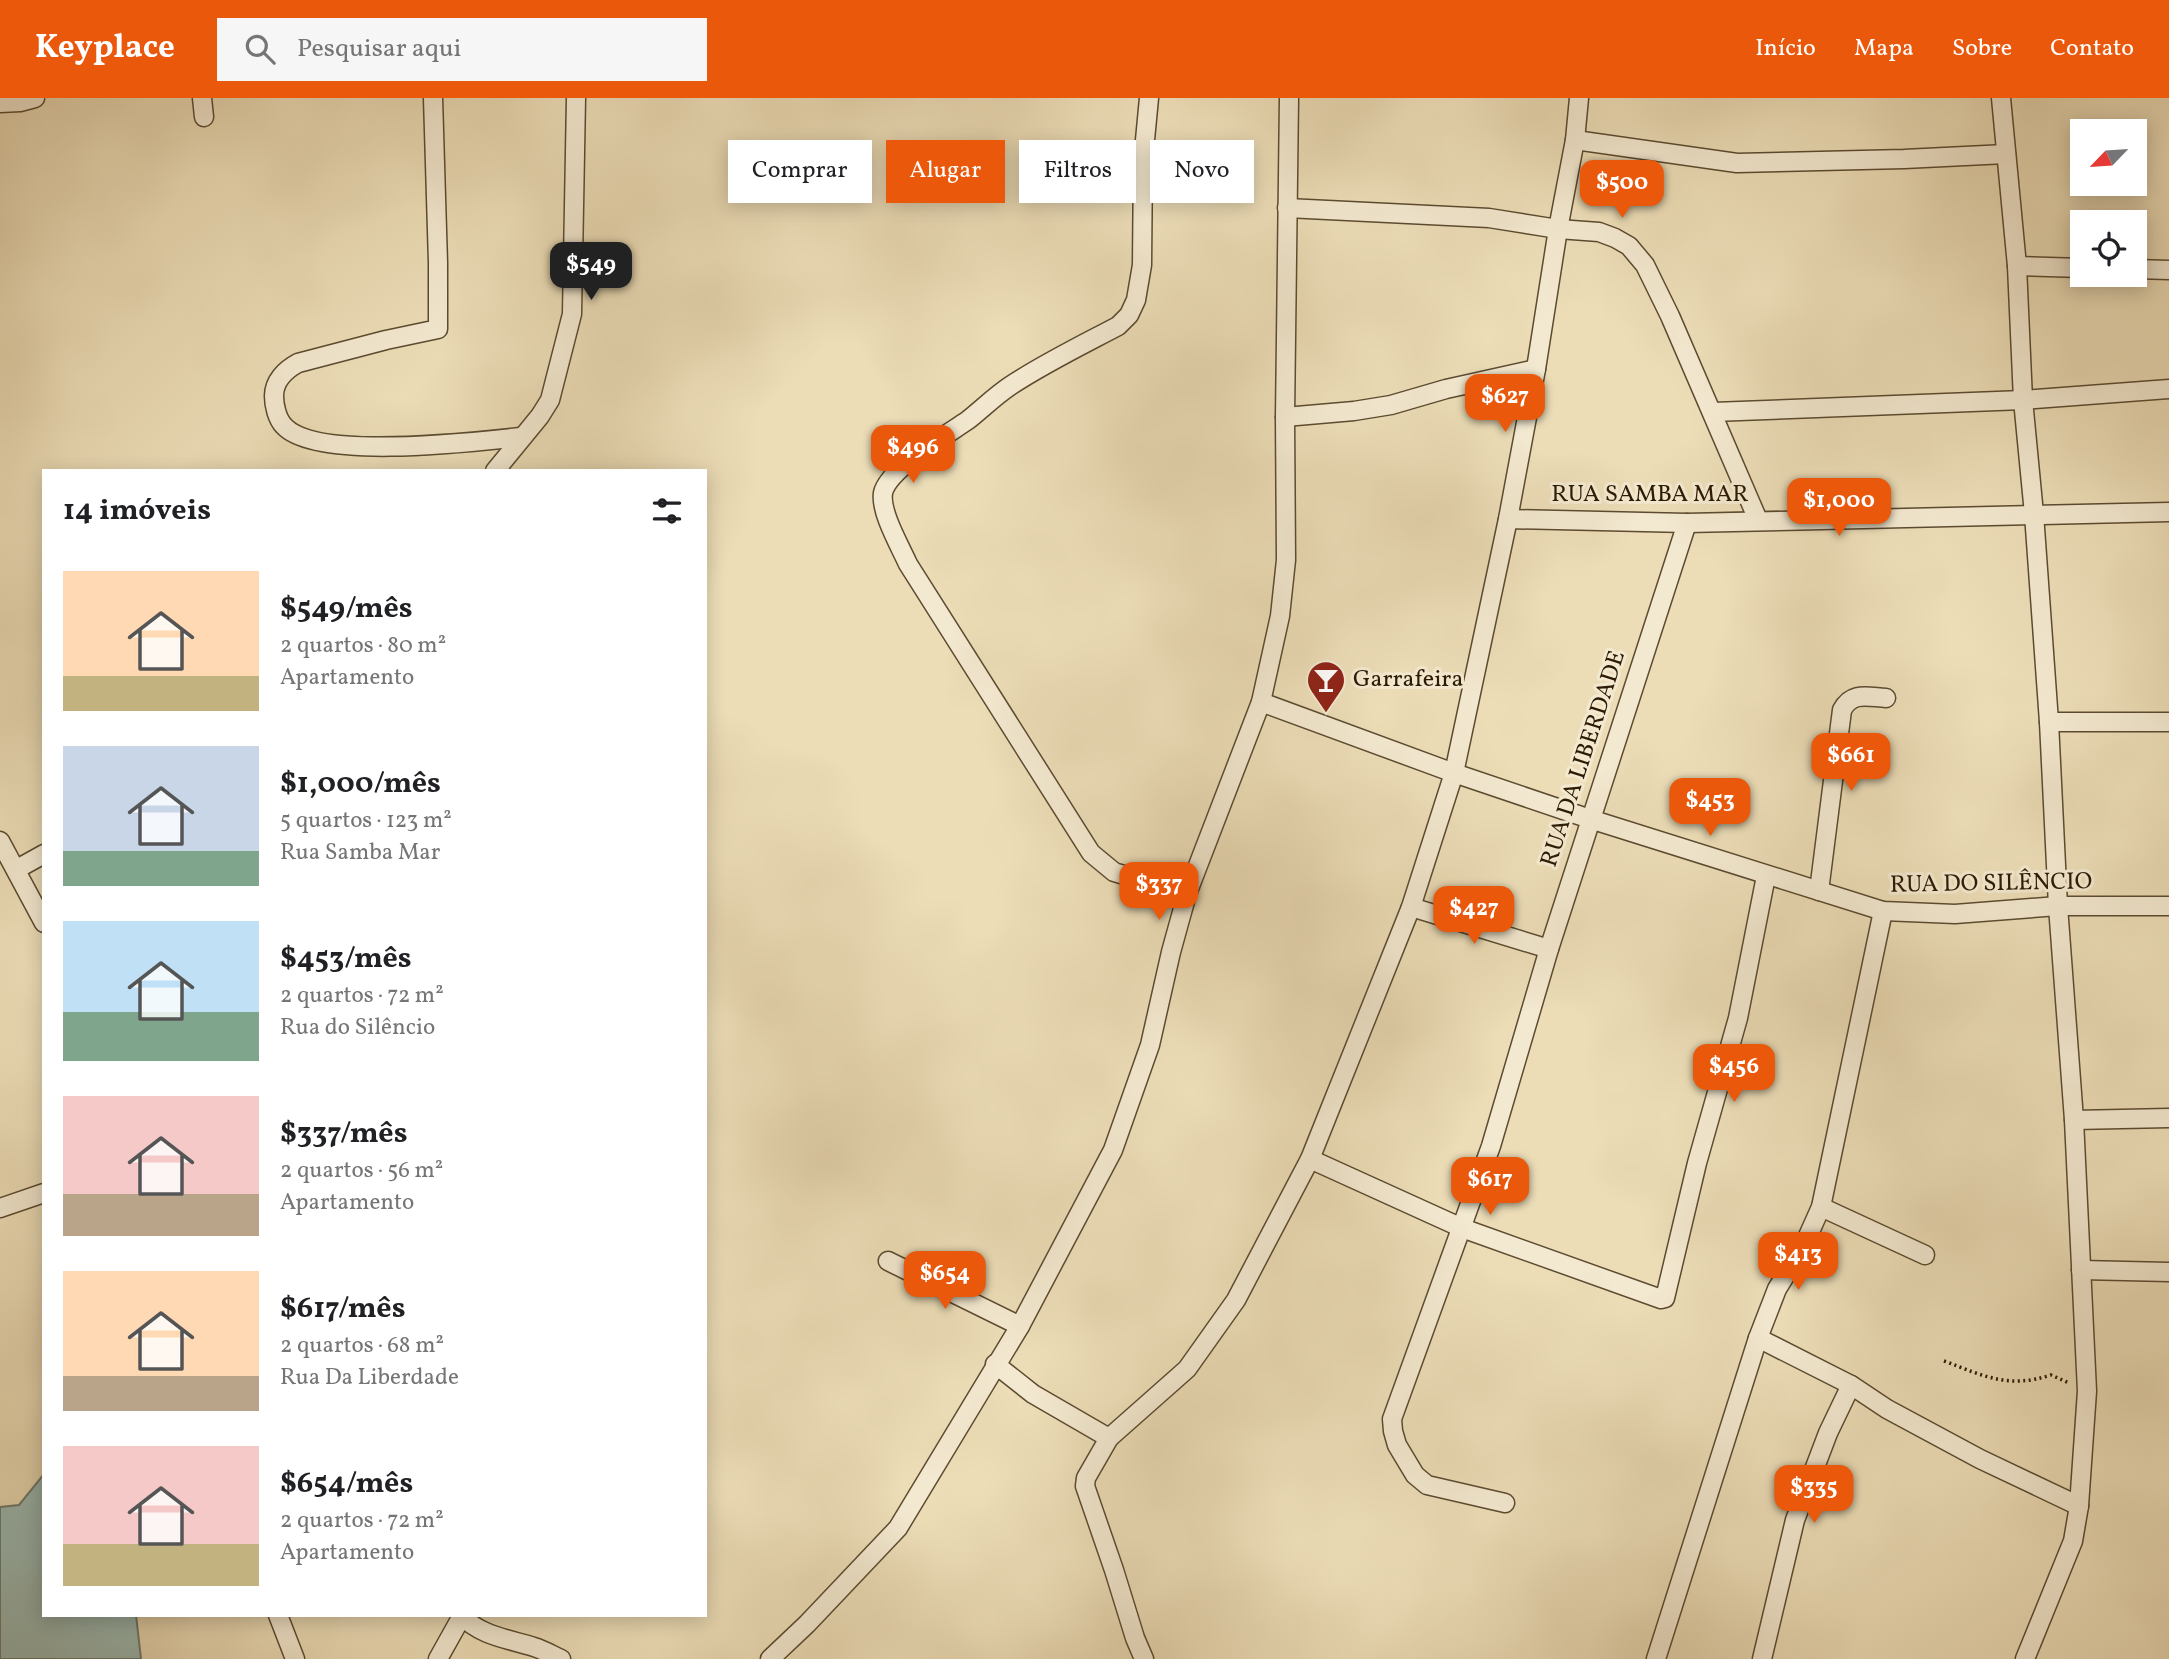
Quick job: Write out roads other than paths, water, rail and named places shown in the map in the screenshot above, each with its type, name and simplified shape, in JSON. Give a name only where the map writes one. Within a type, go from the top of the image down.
[{"type":"street","points":[[0,103],[35,98]]},
{"type":"street","points":[[202,98],[204,117]]},
{"type":"street","points":[[433,98],[439,329],[298,363],[279,379],[274,393],[276,408],[283,426],[324,444],[460,444],[521,437]]},
{"type":"street","points":[[497,469],[550,400],[572,314],[576,98]]},
{"type":"street","points":[[1149,98],[1143,161],[1142,265],[1136,300],[1129,316],[1118,326],[1010,386],[902,468],[889,481],[883,493],[885,512],[908,564],[1091,853],[1114,872],[1187,894]]},
{"type":"street","points":[[770,1659],[898,1528],[1020,1326],[1114,1150],[1150,1045],[1187,894],[1261,702],[1280,616],[1286,561],[1289,98]]},
{"type":"street","points":[[1144,1659],[1085,1486],[1086,1478],[1109,1438],[1187,1369],[1236,1300],[1310,1159],[1411,907],[1454,773],[1508,519],[1575,140],[1579,98]]},
{"type":"street","points":[[2001,98],[2017,266],[2023,400],[2049,722],[2058,906],[2074,1120],[2087,1391],[2079,1506],[2073,1541],[2025,1659]]},
{"type":"street","points":[[1575,140],[1737,163],[2006,154]]},
{"type":"street","points":[[1287,208],[1489,218],[1558,229],[1599,232],[1629,246],[1645,265],[1670,316],[1758,520]]},
{"type":"street","points":[[2017,266],[2070,268]]},
{"type":"street","points":[[2147,269],[2169,270]]},
{"type":"street","points":[[1285,417],[1391,405],[1446,389],[1536,369]]},
{"type":"street","points":[[1713,412],[2023,400],[2169,389]]},
{"type":"street","name":"RUA SAMBA MAR","points":[[1508,519],[1687,523],[2169,512]]},
{"type":"street","name":"RUA DA LIBERDADE","points":[[1505,1503],[1427,1485],[1415,1475],[1397,1446],[1392,1419],[1491,1146],[1549,949],[1687,523]]},
{"type":"street","points":[[1819,891],[1842,710],[1854,696],[1886,698]]},
{"type":"street","name":"RUA DO SILÊNCIO","points":[[1261,702],[1454,773],[1590,819],[1883,911],[1955,914],[2058,906],[2169,906]]},
{"type":"street","points":[[2049,722],[2169,722]]},
{"type":"street","points":[[0,841],[42,919]]},
{"type":"street","points":[[16,869],[42,855]]},
{"type":"street","points":[[1310,1159],[1462,1228],[1661,1300],[1665,1298],[1697,1163],[1738,1018],[1766,876]]},
{"type":"street","points":[[1411,907],[1549,949]]},
{"type":"street","points":[[1656,1659],[1758,1338],[1777,1289],[1804,1245],[1821,1206],[1883,911]]},
{"type":"street","points":[[2074,1120],[2169,1118]]},
{"type":"street","points":[[0,1208],[42,1194]]},
{"type":"street","points":[[1821,1206],[1926,1255]]},
{"type":"street","points":[[888,1261],[1020,1326]]},
{"type":"street","points":[[2081,1270],[2169,1272]]},
{"type":"street","points":[[1758,1338],[1852,1385],[1887,1409],[1980,1459],[2079,1506]]},
{"type":"street","points":[[995,1364],[1043,1401],[1109,1438]]},
{"type":"street","points":[[1762,1659],[1795,1520],[1828,1433],[1852,1385]]},
{"type":"street","points":[[279,1617],[295,1659]]},
{"type":"street","points":[[438,1659],[461,1617]]},
{"type":"street","points":[[464,1617],[470,1625],[483,1632],[539,1649],[561,1659]]},
{"type":"water","points":[[42,1476],[42,1617],[136,1617],[141,1659],[0,1659],[0,1507],[19,1505]]},
{"type":"place","name":"Garrafeira","points":[[1326,714]]}]
